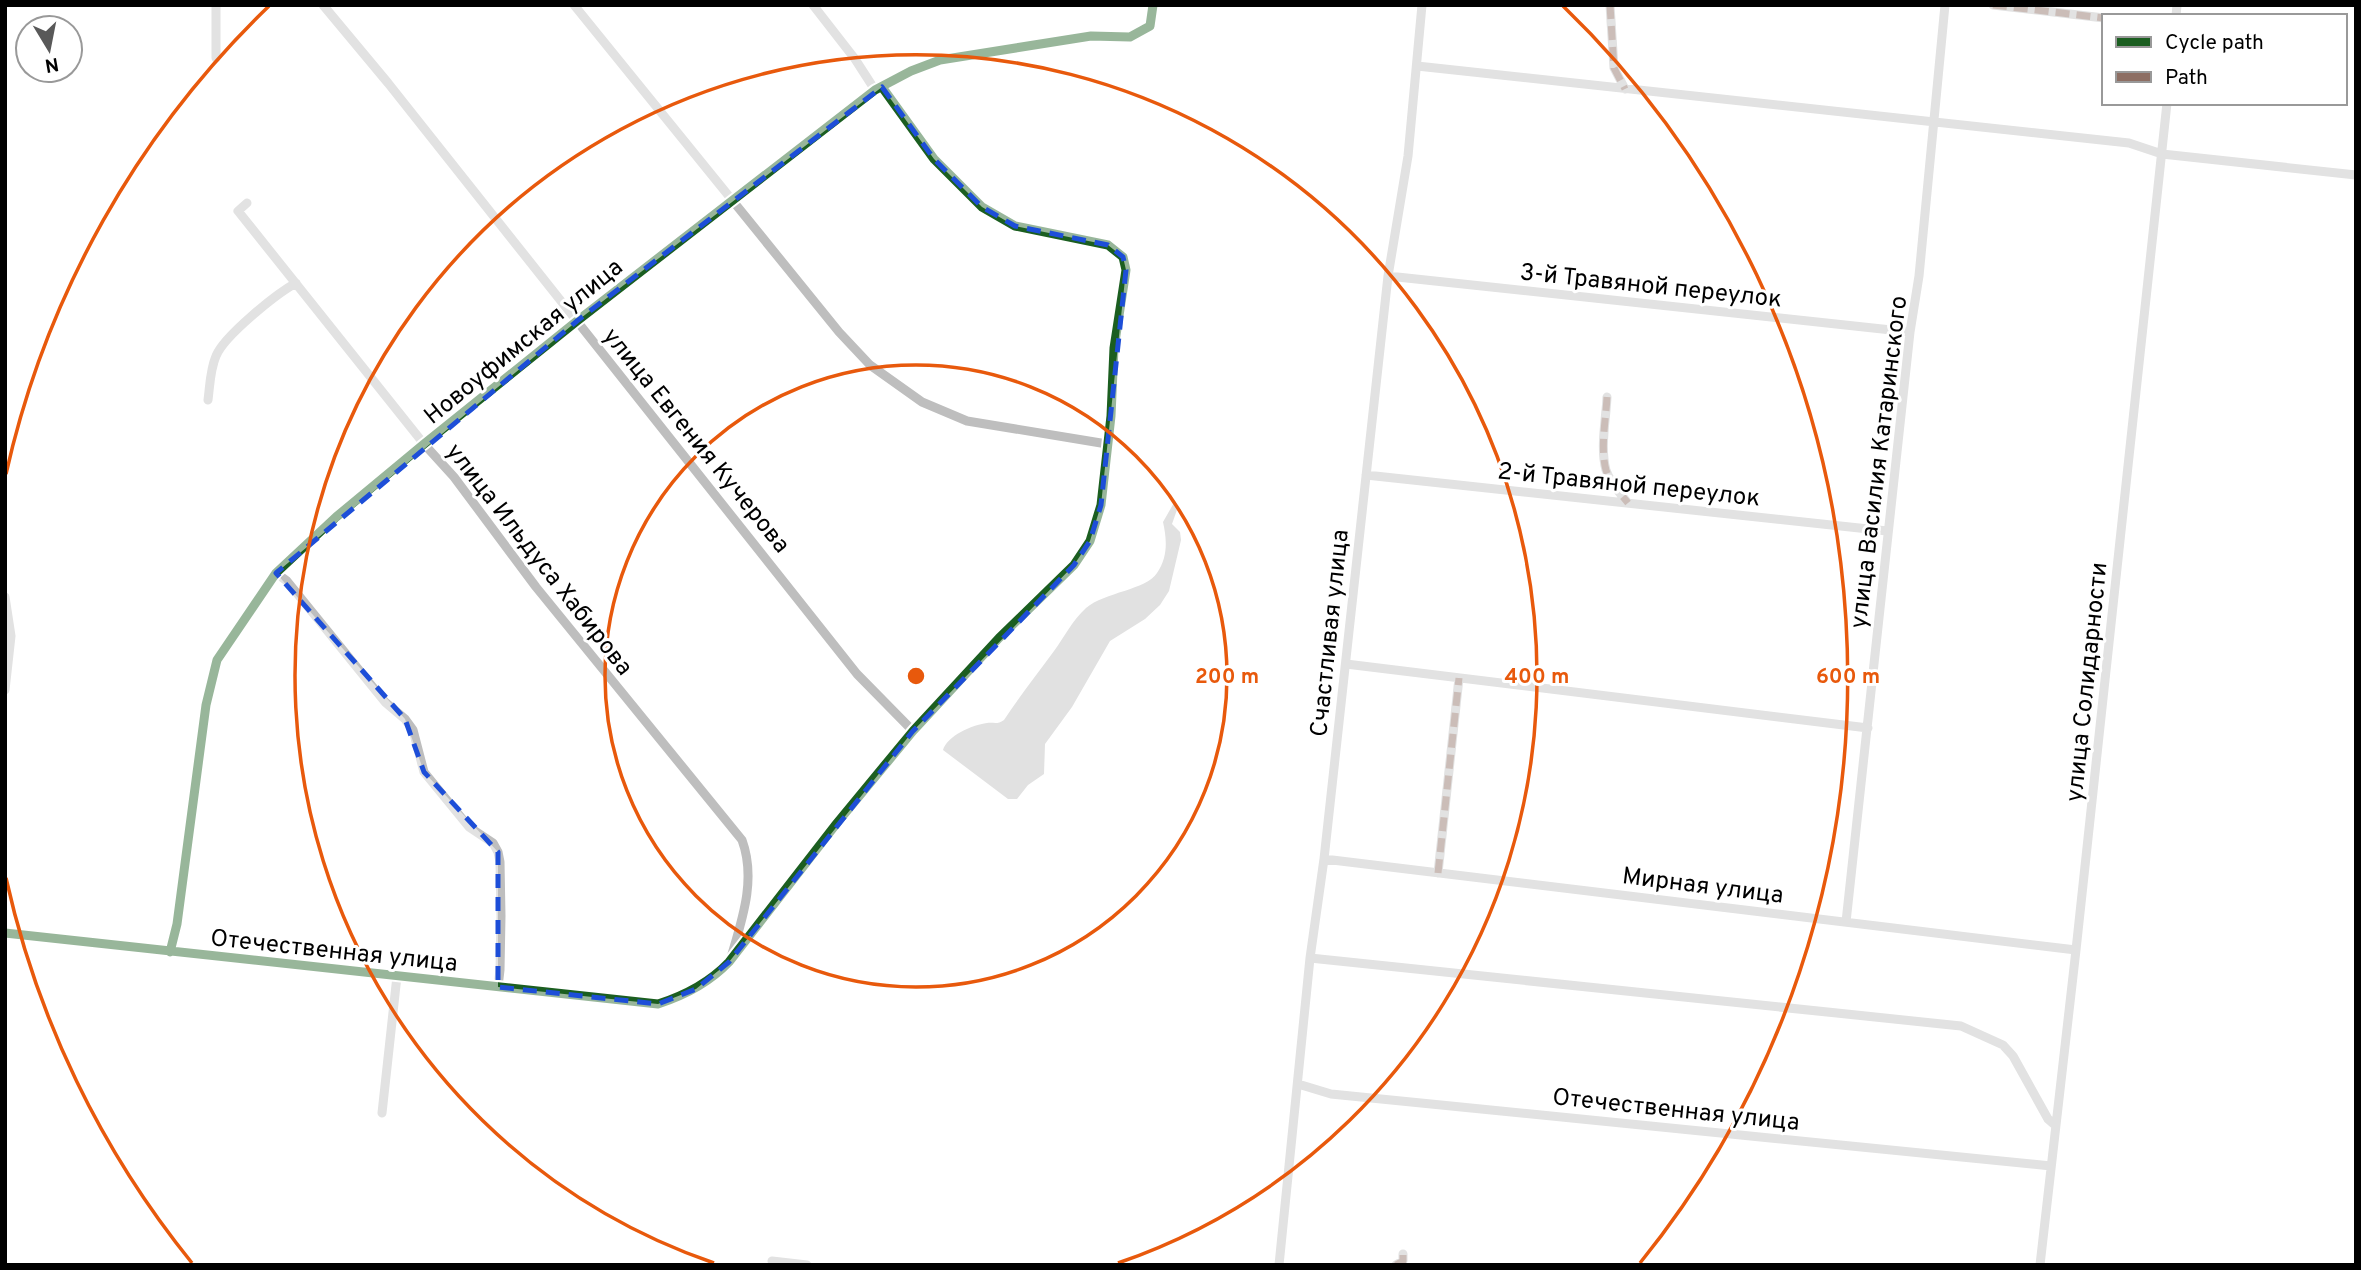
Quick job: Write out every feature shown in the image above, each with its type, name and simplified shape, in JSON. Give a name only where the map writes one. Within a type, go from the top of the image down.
[{"type":"street","points":[[216,5],[216,58]]},
{"type":"street","name":"улица Евгения Кучерова","points":[[323,5],[388,83],[857,674],[913,731]]},
{"type":"street","points":[[574,5],[839,332],[870,365],[922,401],[967,421],[1107,444]]},
{"type":"street","points":[[729,962],[837,823],[913,731],[999,638],[1074,565],[1090,541],[1101,505],[1111,416],[1114,348],[1126,271],[1123,257],[1108,246],[1015,226],[982,206],[934,159],[813,5]]},
{"type":"street","name":"Новоуфимская улица","points":[[170,952],[177,924],[206,705],[217,660],[276,573],[336,517],[424,444],[577,321],[878,89],[911,71],[951,58],[1091,36],[1130,37],[1150,26],[1153,5]]},
{"type":"street","name":"Счастливая улица","points":[[1279,1265],[1310,958],[1324,859],[1388,276],[1408,156],[1422,5]]},
{"type":"street","points":[[1610,5],[1614,68],[1625,89]]},
{"type":"street","name":"улица Василия Катаринского","points":[[1846,922],[1887,531],[1919,276],[1945,5]]},
{"type":"street","points":[[1993,5],[2102,18]]},
{"type":"street","points":[[1417,66],[2129,143],[2162,154],[2356,175]]},
{"type":"street","name":"улица Солидарности","points":[[2039,1265],[2076,950],[2167,105]]},
{"type":"street","name":"улица Ильдуса Хабирова","points":[[247,203],[238,211],[424,444],[454,477],[536,587],[742,840],[749,867],[747,893],[729,962]]},
{"type":"street","name":"3-й Травяной переулок","points":[[1388,276],[1910,332]]},
{"type":"street","points":[[208,400],[213,366],[225,343],[284,289],[296,283]]},
{"type":"street","points":[[1608,397],[1605,452],[1607,471],[1628,503]]},
{"type":"street","name":"2-й Травяной переулок","points":[[1366,475],[1887,531]]},
{"type":"street","points":[[276,573],[287,581],[385,702],[405,719],[412,730],[424,772],[469,827],[493,843],[498,852],[501,916],[498,987]]},
{"type":"street","points":[[5,597],[11,636],[5,690]]},
{"type":"street","points":[[1346,664],[1868,728]]},
{"type":"street","points":[[1438,873],[1459,678]]},
{"type":"street","name":"Мирная улица","points":[[1324,859],[2076,950]]},
{"type":"street","name":"Отечественная улица","points":[[5,933],[658,1004],[696,989],[729,962]]},
{"type":"street","points":[[1310,958],[1961,1026],[2003,1045],[2013,1056],[2048,1119],[2055,1125]]},
{"type":"street","points":[[382,1113],[397,976]]},
{"type":"street","name":"Отечественная улица","points":[[1298,1084],[1331,1094],[2051,1167]]},
{"type":"street","points":[[1396,1265],[1403,1261],[1403,1254]]},
{"type":"street","points":[[772,1261],[807,1265]]},
{"type":"highlighted area","points":[[882,87],[934,159],[982,207],[1015,226],[1108,245],[1123,257],[1126,270],[1101,505],[1090,541],[1074,565],[913,731],[729,962],[696,989],[658,1004],[498,987],[498,852],[424,772],[405,719],[276,573],[577,321]]},
{"type":"shaded area","points":[[1175,501],[1178,507],[1172,524],[1180,532],[1181,540],[1169,591],[1160,605],[1145,619],[1110,641],[1072,707],[1045,744],[1044,774],[1028,785],[1017,799],[1008,799],[943,750],[945,745],[968,729],[1004,720],[1086,608],[1152,579],[1163,561],[1166,548],[1163,522]]},
{"type":"marked path","points":[[1610,5],[1614,68],[1625,89]]},
{"type":"marked path","points":[[1993,5],[2102,18]]},
{"type":"marked path","points":[[1607,397],[1604,461],[1610,479],[1628,503]]},
{"type":"marked path","points":[[1438,873],[1459,678]]},
{"type":"marked path","points":[[1396,1265],[1403,1261],[1403,1254]]},
{"type":"cycle path","points":[[170,952],[177,924],[206,705],[217,660],[276,573],[336,517],[424,444],[577,321],[875,90],[911,71],[940,60],[1091,36],[1130,37],[1150,26],[1153,5]]},
{"type":"cycle path","points":[[5,933],[658,1004],[696,987],[729,962],[837,823],[913,731],[999,638],[1074,565],[1090,541],[1101,505],[1111,416],[1114,348],[1126,270],[1123,257],[1108,245],[1015,226],[982,207],[934,159],[882,87]]}]
